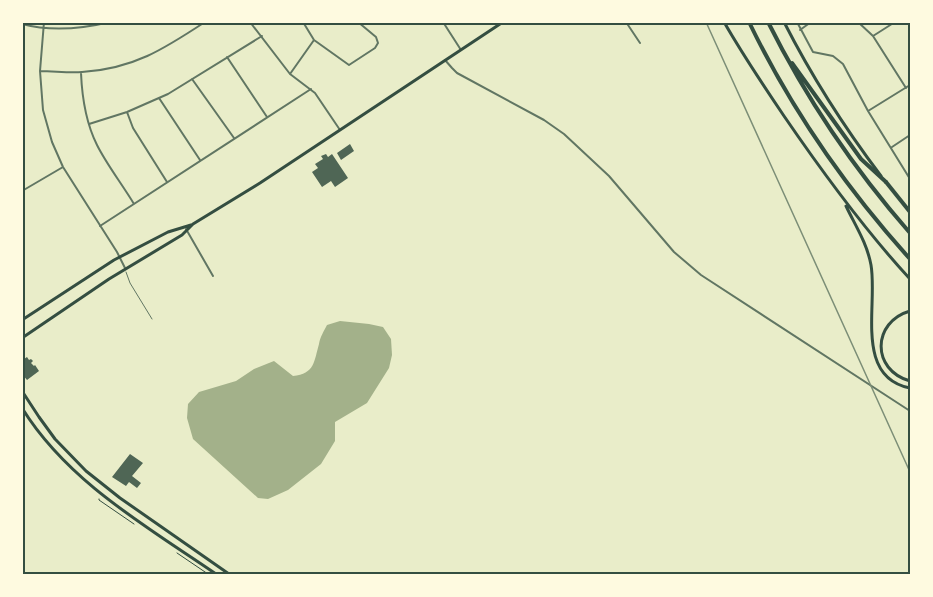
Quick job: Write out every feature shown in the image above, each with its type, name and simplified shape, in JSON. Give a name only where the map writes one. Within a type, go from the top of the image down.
[{"type":"highway","points":[[749,22],[777,77],[821,146],[857,196],[910,259]]},
{"type":"highway","points":[[768,22],[803,86],[833,134],[910,233]]},
{"type":"highway","points":[[781,48],[861,159],[886,182],[910,212]]},
{"type":"main road","points":[[724,22],[760,81],[842,199],[910,279]]},
{"type":"main road","points":[[784,22],[830,103],[856,143],[886,182]]},
{"type":"main road","points":[[22,320],[119,257],[157,237],[193,224],[246,192],[503,23]]},
{"type":"main road","points":[[842,199],[864,241],[870,259],[875,360],[888,378],[899,385],[910,388]]},
{"type":"main road","points":[[22,338],[125,268],[175,239],[185,228]]},
{"type":"main road","points":[[910,311],[896,317],[889,324],[883,334],[881,350],[892,371],[910,381]]},
{"type":"main road","points":[[22,392],[55,439],[86,471],[229,574]]},
{"type":"main road","points":[[22,408],[83,479],[125,512],[216,574]]},
{"type":"street","points":[[44,22],[40,71],[43,110],[55,152],[125,268]]},
{"type":"street","points":[[22,24],[60,29],[84,28],[110,22]]},
{"type":"street","points":[[40,71],[81,73],[114,67],[152,55],[205,22]]},
{"type":"street","points":[[250,22],[290,74],[311,88],[340,130]]},
{"type":"street","points":[[303,22],[314,40],[349,65],[375,48],[378,43],[376,37],[358,22]]},
{"type":"street","points":[[443,22],[461,50]]},
{"type":"street","points":[[626,22],[640,43]]},
{"type":"street","points":[[796,22],[813,52],[833,56],[843,64],[868,111],[910,179]]},
{"type":"street","points":[[800,30],[811,22]]},
{"type":"street","points":[[858,22],[873,36],[906,88]]},
{"type":"street","points":[[873,36],[895,22]]},
{"type":"street","points":[[89,124],[127,112],[159,98],[262,36]]},
{"type":"street","points":[[290,74],[314,40]]},
{"type":"street","points":[[227,57],[267,117]]},
{"type":"street","points":[[446,60],[454,71],[544,120],[574,142],[609,176],[674,252],[701,275],[910,411]]},
{"type":"street","points":[[81,73],[82,92],[89,124],[97,145],[134,204]]},
{"type":"street","points":[[192,79],[234,138]]},
{"type":"street","points":[[868,111],[910,85]]},
{"type":"street","points":[[100,226],[311,88]]},
{"type":"street","points":[[159,98],[200,160]]},
{"type":"street","points":[[127,112],[133,128],[168,182]]},
{"type":"street","points":[[892,147],[910,135]]},
{"type":"street","points":[[22,191],[63,167]]},
{"type":"street","points":[[185,228],[213,276]]},
{"type":"street","points":[[897,574],[907,574]]},
{"type":"lane","points":[[125,268],[130,283],[152,320]]},
{"type":"path","points":[[196,566],[208,574]]},
{"type":"shaded area","points":[[340,321],[383,327],[391,339],[392,355],[389,368],[367,403],[335,422],[335,441],[321,464],[288,490],[268,499],[258,498],[193,439],[187,418],[188,404],[199,392],[236,381],[254,369],[274,361],[293,376],[306,373],[312,366],[327,325]]},
{"type":"building","points":[[350,144],[354,151],[341,160],[337,153]]},
{"type":"building","points":[[326,154],[328,157],[332,154],[348,178],[335,187],[331,181],[322,187],[312,172],[318,168],[315,164],[323,159],[321,156]]},
{"type":"building","points":[[22,357],[31,359],[33,361],[31,363],[39,371],[27,380],[22,374]]},
{"type":"building","points":[[130,454],[143,463],[132,476],[141,483],[137,488],[129,482],[126,486],[112,477]]},
{"type":"railway","points":[[706,22],[910,472]]}]
